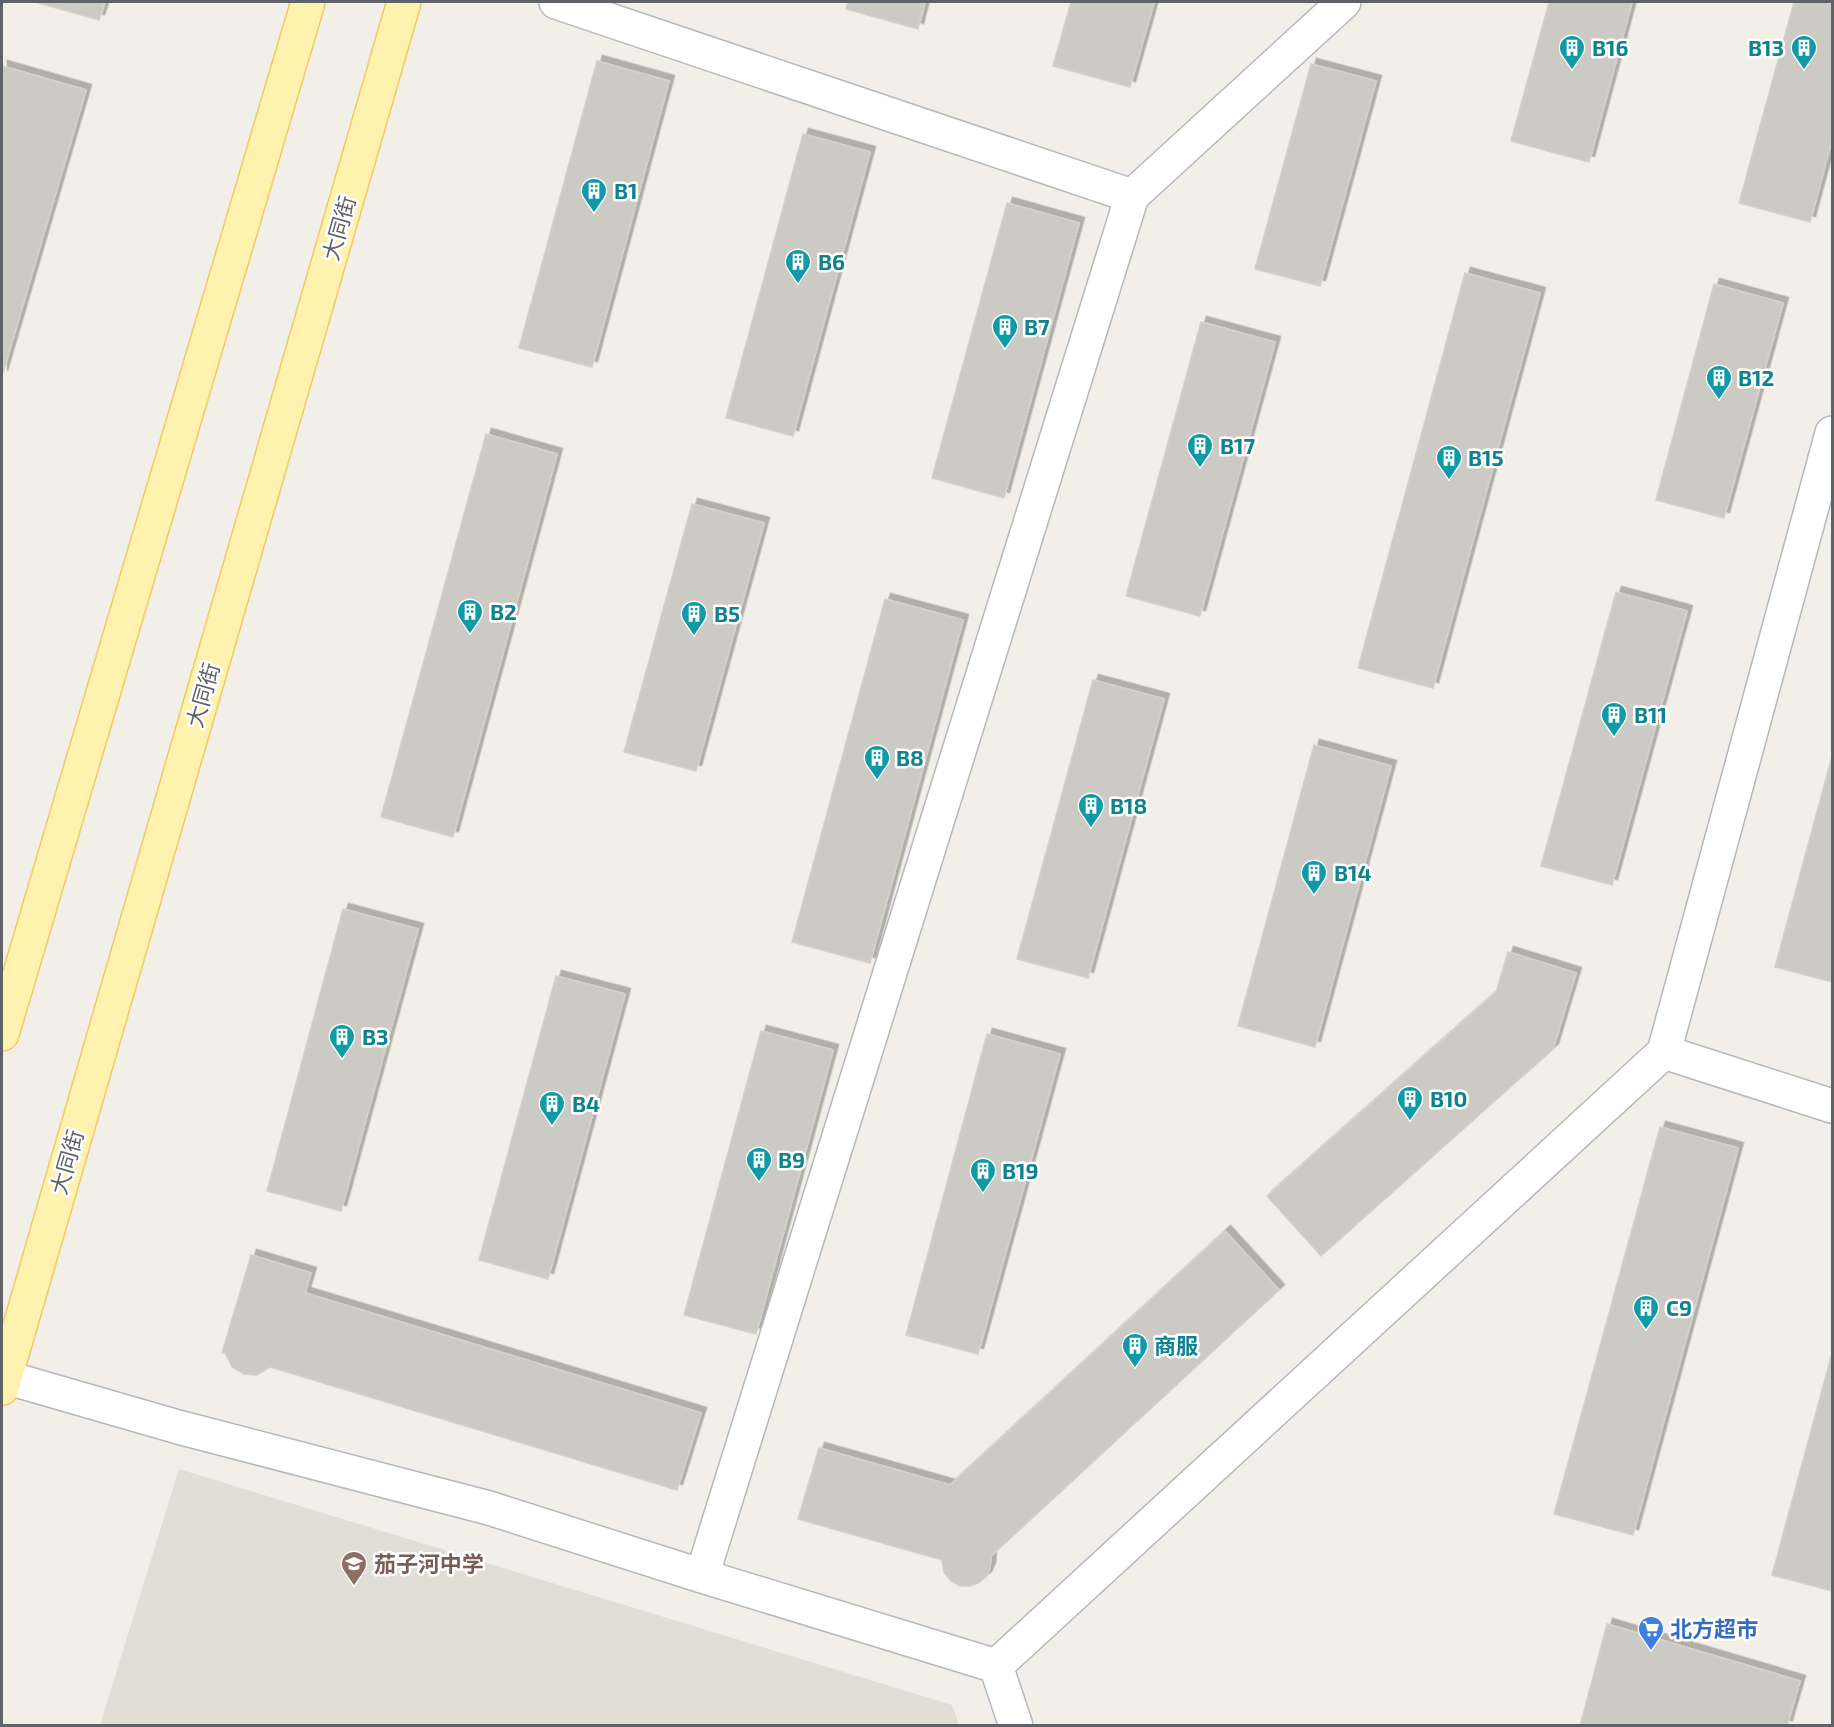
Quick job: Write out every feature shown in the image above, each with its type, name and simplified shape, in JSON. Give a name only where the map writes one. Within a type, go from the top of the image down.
[{"type":"main road","points":[[3,1025],[308,2]]},
{"type":"main road","name":"大同街","points":[[3,1383],[404,2]]},
{"type":"street","points":[[556,2],[1132,196]]},
{"type":"street","points":[[702,1576],[1132,196],[1344,2]]},
{"type":"street","points":[[996,1666],[1664,1052],[1833,433]]},
{"type":"street","points":[[1664,1052],[1833,1106]]},
{"type":"street","points":[[3,1383],[489,1508],[996,1666]]},
{"type":"street","points":[[996,1666],[1016,1725]]},
{"type":"shaded area","name":"茄子河中学","points":[[179,1469],[952,1705],[959,1725],[100,1725]]},
{"type":"building","points":[[35,2],[105,2],[99,20]]},
{"type":"building","points":[[848,2],[925,2],[918,29],[846,9]]},
{"type":"building","points":[[1071,2],[1154,2],[1130,87],[1053,66]]},
{"type":"building","name":"B16","points":[[1549,2],[1632,2],[1589,162],[1511,141]]},
{"type":"building","name":"B13","points":[[1794,2],[1832,2],[1832,140],[1810,222],[1739,203]]},
{"type":"building","name":"B1","points":[[597,61],[669,81],[592,367],[519,348]]},
{"type":"building","points":[[1311,64],[1376,81],[1320,286],[1255,269]]},
{"type":"building","points":[[2,66],[86,90],[2,376]]},
{"type":"building","name":"B6","points":[[803,134],[870,152],[793,436],[726,418]]},
{"type":"building","name":"B7","points":[[1007,203],[1079,223],[1004,498],[932,478]]},
{"type":"building","name":"B15","points":[[1465,273],[1540,293],[1433,688],[1358,668]]},
{"type":"building","name":"B12","points":[[1714,284],[1783,303],[1724,518],[1656,500]]},
{"type":"building","name":"B17","points":[[1201,322],[1275,342],[1200,616],[1126,596]]},
{"type":"building","name":"B2","points":[[486,434],[557,454],[453,837],[381,817]]},
{"type":"building","name":"B5","points":[[692,504],[764,523],[696,771],[624,752]]},
{"type":"building","name":"B11","points":[[1616,592],[1687,611],[1612,885],[1541,866]]},
{"type":"building","name":"B8","points":[[885,599],[963,620],[870,963],[792,942]]},
{"type":"building","name":"B18","points":[[1093,680],[1164,699],[1088,978],[1017,959]]},
{"type":"building","name":"B14","points":[[1314,745],[1391,766],[1315,1047],[1238,1026]]},
{"type":"building","points":[[1832,756],[1832,982],[1775,967]]},
{"type":"building","name":"B3","points":[[343,909],[418,929],[341,1211],[267,1191]]},
{"type":"building","name":"B10","points":[[1508,952],[1576,973],[1553,1049],[1321,1256],[1267,1196],[1496,992]]},
{"type":"building","name":"B4","points":[[556,976],[625,994],[548,1279],[479,1260]]},
{"type":"building","name":"B9","points":[[761,1031],[833,1050],[756,1334],[684,1315]]},
{"type":"building","name":"B19","points":[[987,1034],[1060,1054],[978,1354],[906,1335]]},
{"type":"building","name":"C9","points":[[1660,1127],[1738,1148],[1633,1535],[1554,1514]]},
{"type":"building","name":"商服","points":[[1225,1231],[1279,1290],[991,1556],[990,1568],[986,1577],[978,1583],[960,1586],[951,1581],[944,1573],[942,1560],[798,1519],[819,1448],[950,1485]]},
{"type":"building","points":[[251,1255],[311,1273],[305,1293],[701,1413],[677,1490],[270,1367],[257,1375],[244,1374],[232,1367],[225,1353],[222,1353]]},
{"type":"building","points":[[1832,1353],[1832,1591],[1772,1575]]},
{"type":"building","name":"北方超市","points":[[1607,1624],[1800,1681],[1787,1726],[1580,1726]]},
{"type":"place","name":"B16","points":[[1572,71]]},
{"type":"place","name":"B13","points":[[1804,71]]},
{"type":"place","name":"B1","points":[[594,214]]},
{"type":"place","name":"B6","points":[[798,285]]},
{"type":"place","name":"B7","points":[[1005,350]]},
{"type":"place","name":"B12","points":[[1719,401]]},
{"type":"place","name":"B17","points":[[1200,469]]},
{"type":"place","name":"B15","points":[[1449,481]]},
{"type":"place","name":"B2","points":[[470,635]]},
{"type":"place","name":"B5","points":[[694,637]]},
{"type":"place","name":"B11","points":[[1614,738]]},
{"type":"place","name":"B8","points":[[877,781]]},
{"type":"place","name":"B18","points":[[1091,829]]},
{"type":"place","name":"B14","points":[[1314,896]]},
{"type":"place","name":"B3","points":[[342,1060]]},
{"type":"place","name":"B10","points":[[1410,1122]]},
{"type":"place","name":"B4","points":[[552,1127]]},
{"type":"place","name":"B9","points":[[759,1183]]},
{"type":"place","name":"B19","points":[[983,1194]]},
{"type":"place","name":"C9","points":[[1646,1331]]},
{"type":"place","name":"商服","points":[[1135,1369]]},
{"type":"place","name":"茄子河中学","points":[[354,1587]]},
{"type":"place","name":"北方超市","points":[[1651,1652]]}]
